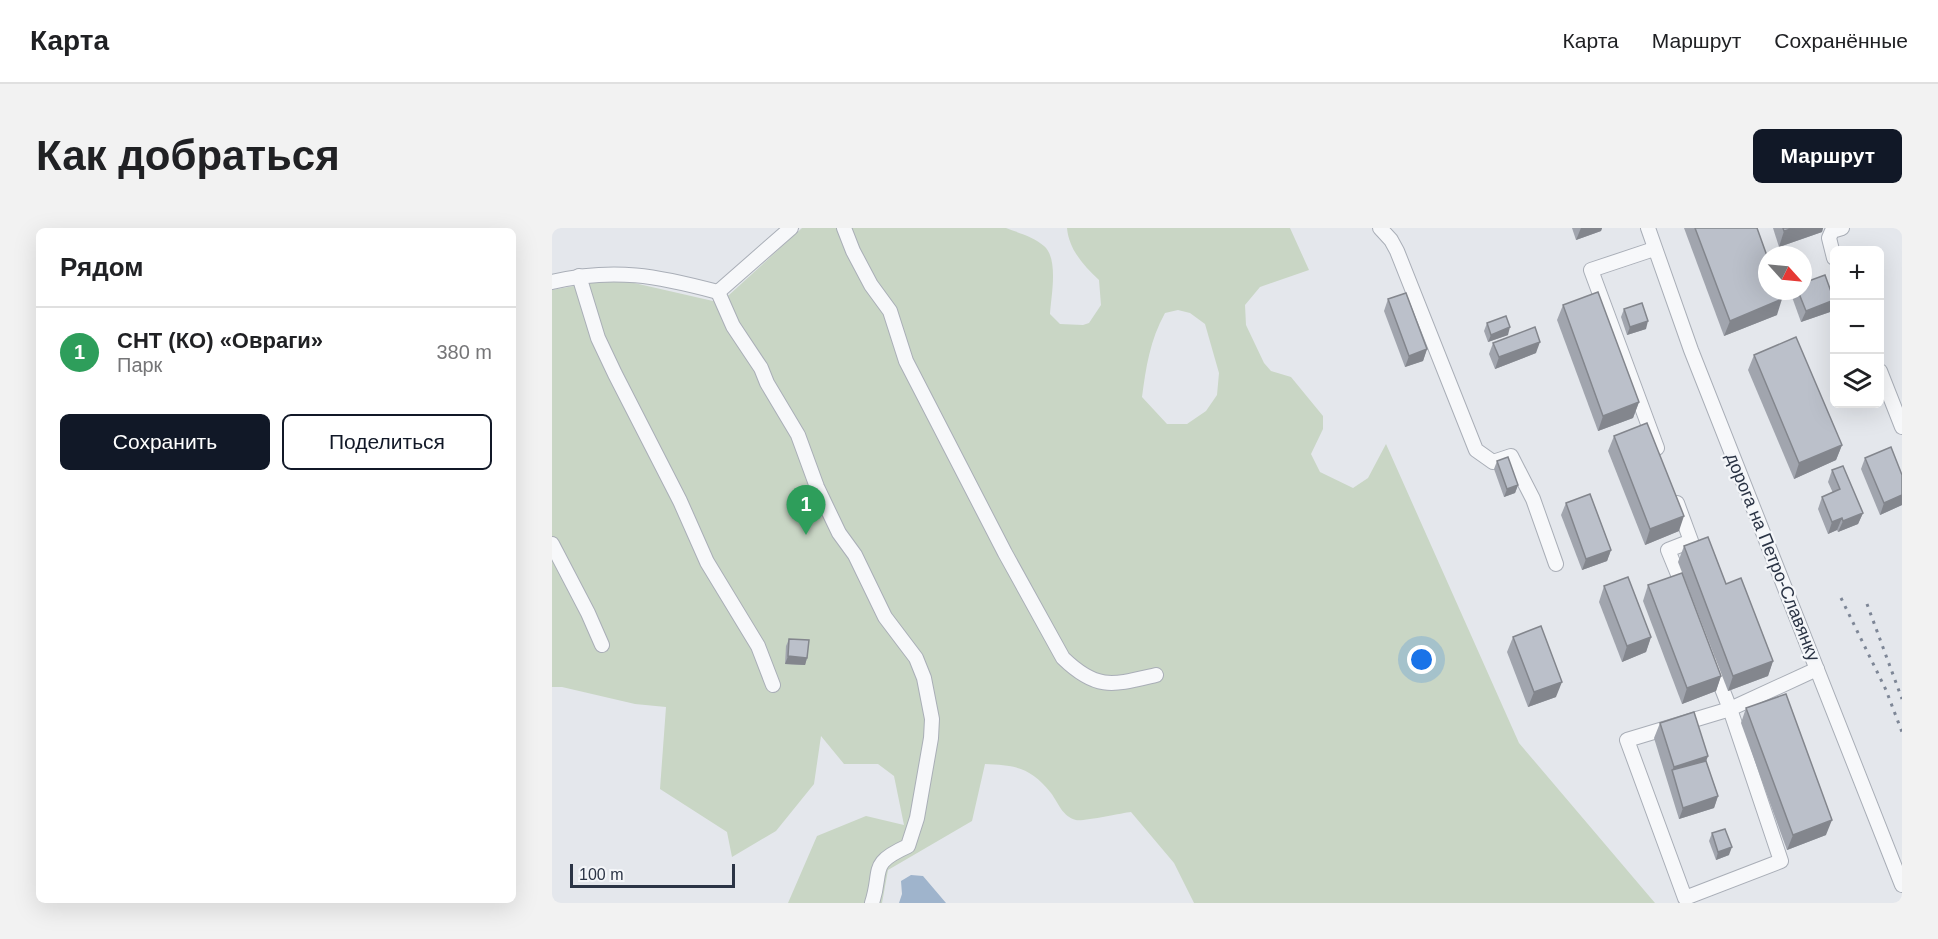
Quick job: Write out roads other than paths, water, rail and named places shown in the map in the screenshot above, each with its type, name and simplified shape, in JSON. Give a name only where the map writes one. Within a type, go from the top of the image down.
[{"type":"street","points":[[718,292],[791,228]]},
{"type":"street","points":[[844,228],[862,268],[890,311],[906,360],[1005,553],[1063,658],[1076,671],[1092,680],[1110,684],[1156,675]]},
{"type":"street","points":[[1380,228],[1397,251],[1476,450],[1493,462],[1512,456],[1533,499],[1556,564]]},
{"type":"street","name":"дорога на Петро-Славянку","points":[[1648,228],[1695,361],[1902,885]]},
{"type":"street","points":[[1831,246],[1829,238],[1832,231],[1842,228]]},
{"type":"street","points":[[1654,249],[1592,270],[1663,465]]},
{"type":"street","points":[[552,282],[579,276],[620,273],[657,278],[718,292]]},
{"type":"street","points":[[579,276],[598,338],[615,374],[680,501],[707,562],[758,646],[773,685]]},
{"type":"street","points":[[718,292],[734,326],[761,368],[767,384],[788,415],[839,533],[855,555],[881,611],[916,658],[924,678],[932,719],[931,738],[917,818],[908,846],[883,859],[876,875],[876,891],[872,903]]},
{"type":"street","points":[[1884,381],[1902,428]]},
{"type":"street","points":[[1671,487],[1691,541],[1668,550],[1689,603]]},
{"type":"street","points":[[552,544],[602,645]]},
{"type":"street","points":[[1706,645],[1730,709],[1782,861],[1685,898],[1627,740],[1730,709],[1817,669]]},
{"type":"water","points":[[911,875],[923,876],[946,903],[899,903],[902,894],[901,881]]},
{"type":"railway","points":[[1841,598],[1886,690],[1902,732]]},
{"type":"railway","points":[[1867,604],[1902,699]]},
{"type":"place","name":"СНТ (КО) «Овраги»","points":[[806,535]]}]
